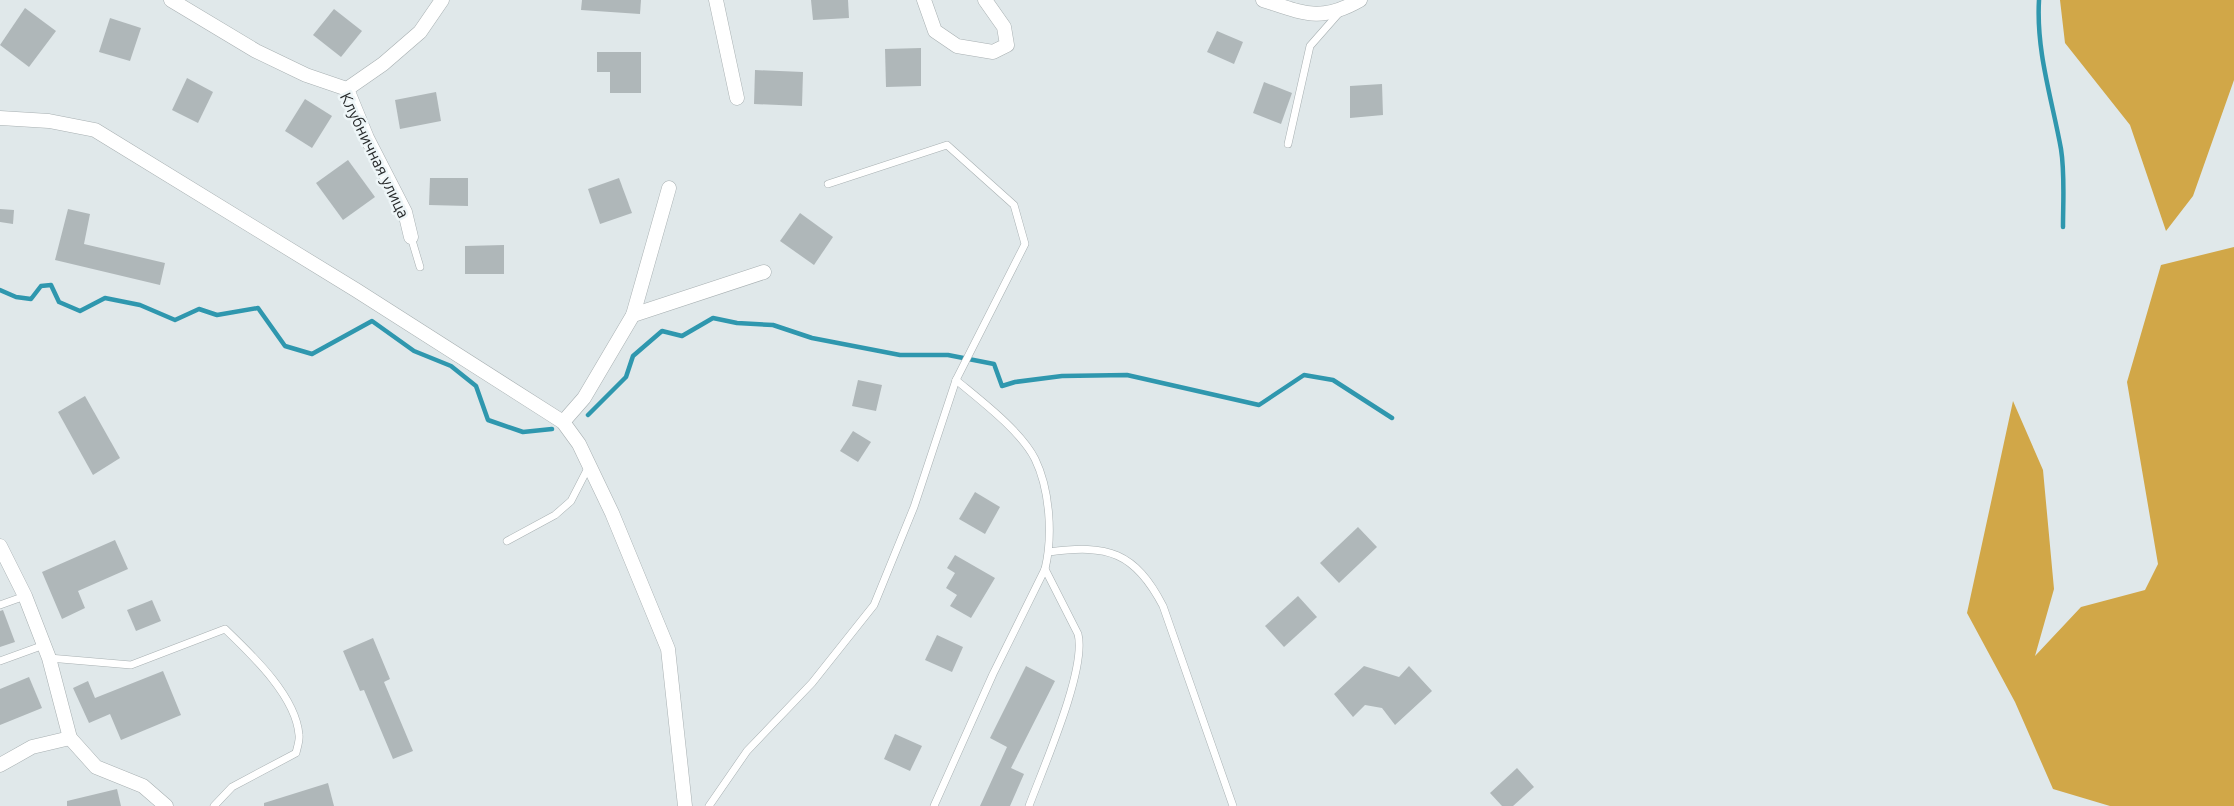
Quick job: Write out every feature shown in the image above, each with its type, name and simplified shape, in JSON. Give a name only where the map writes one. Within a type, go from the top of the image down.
[{"type":"street","name":"Клубничная улица","points":[[171,0],[256,51],[306,75],[346,88],[367,138],[405,212],[411,237]]},
{"type":"street","points":[[346,88],[383,64],[420,32],[442,0]]},
{"type":"street","points":[[717,0],[736,98]]},
{"type":"street","points":[[924,0],[935,31],[957,46],[993,52],[1007,45],[1004,27],[986,0]]},
{"type":"street","points":[[1263,0],[1313,16],[1342,10],[1360,0]]},
{"type":"street","points":[[0,118],[49,121],[95,130],[356,290],[563,422],[579,444],[612,513],[668,649],[685,806]]},
{"type":"street","points":[[563,422],[584,398],[633,315],[669,188]]},
{"type":"street","points":[[633,315],[764,272]]},
{"type":"street","points":[[0,546],[25,596],[46,652],[69,738],[96,766],[143,786],[166,806]]},
{"type":"street","points":[[0,765],[32,747],[69,738]]},
{"type":"lane","points":[[1288,144],[1310,46],[1342,10]]},
{"type":"lane","points":[[709,806],[747,751],[812,683],[874,605],[914,507],[956,380],[1025,244],[1014,205],[947,145],[828,184]]},
{"type":"lane","points":[[411,237],[420,267]]},
{"type":"lane","points":[[934,806],[993,674],[1045,569],[1049,552],[1047,501],[1035,458],[999,414],[956,380]]},
{"type":"lane","points":[[507,541],[555,515],[572,501],[589,466]]},
{"type":"lane","points":[[1049,552],[1080,548],[1110,553],[1137,567],[1149,579],[1163,606],[1233,806]]},
{"type":"lane","points":[[1029,806],[1076,677],[1081,645],[1078,634],[1045,569]]},
{"type":"lane","points":[[0,605],[25,596]]},
{"type":"lane","points":[[0,661],[46,652],[131,665],[225,628],[261,664],[286,697],[299,735],[296,753],[232,787],[214,806]]},
{"type":"shaded area","points":[[2060,0],[2234,0],[2234,80],[2193,196],[2166,231],[2130,125],[2065,43]]},
{"type":"shaded area","points":[[2234,247],[2234,806],[2110,806],[2053,789],[2015,702],[1967,613],[2013,401],[2043,470],[2054,589],[2035,656],[2081,607],[2145,590],[2158,564],[2127,382],[2161,265]]},
{"type":"building","points":[[582,0],[641,0],[640,14],[581,10]]},
{"type":"building","points":[[811,0],[848,0],[849,18],[813,20]]},
{"type":"building","points":[[25,8],[56,31],[29,67],[0,45]]},
{"type":"building","points":[[334,9],[362,31],[341,57],[313,35]]},
{"type":"building","points":[[110,18],[141,28],[130,61],[99,52]]},
{"type":"building","points":[[1217,31],[1243,42],[1234,64],[1207,52]]},
{"type":"building","points":[[921,48],[921,86],[886,87],[885,49]]},
{"type":"building","points":[[597,52],[641,52],[641,93],[610,93],[610,72],[597,72]]},
{"type":"building","points":[[755,70],[803,72],[802,106],[754,104]]},
{"type":"building","points":[[187,78],[213,92],[198,123],[172,110]]},
{"type":"building","points":[[1264,82],[1292,93],[1281,124],[1253,113]]},
{"type":"building","points":[[1382,84],[1383,115],[1350,118],[1350,86]]},
{"type":"building","points":[[436,92],[441,121],[400,129],[395,100]]},
{"type":"building","points":[[305,99],[332,116],[312,148],[285,131]]},
{"type":"building","points":[[348,160],[375,197],[343,220],[316,183]]},
{"type":"building","points":[[430,178],[468,178],[468,206],[429,205]]},
{"type":"building","points":[[619,178],[632,213],[600,224],[588,189]]},
{"type":"building","points":[[0,209],[14,210],[13,224],[0,222]]},
{"type":"building","points":[[68,209],[90,214],[84,244],[165,263],[160,285],[55,260]]},
{"type":"building","points":[[800,213],[833,237],[814,265],[780,241]]},
{"type":"building","points":[[504,245],[504,274],[465,274],[465,246]]},
{"type":"building","points":[[858,380],[882,385],[876,411],[852,406]]},
{"type":"building","points":[[85,396],[120,458],[93,475],[58,412]]},
{"type":"building","points":[[853,431],[871,442],[858,462],[840,451]]},
{"type":"building","points":[[975,492],[1000,507],[985,534],[959,519]]},
{"type":"building","points":[[1358,527],[1377,547],[1339,583],[1320,563]]},
{"type":"building","points":[[115,540],[128,569],[78,591],[85,608],[62,619],[42,572]]},
{"type":"building","points":[[955,555],[995,578],[971,618],[950,606],[957,595],[946,588],[955,573],[947,568]]},
{"type":"building","points":[[1298,596],[1317,617],[1284,647],[1265,626]]},
{"type":"building","points":[[152,600],[161,621],[136,631],[127,610]]},
{"type":"building","points":[[3,610],[15,642],[0,647],[0,611]]},
{"type":"building","points":[[937,635],[963,647],[952,672],[925,660]]},
{"type":"building","points":[[373,638],[390,679],[384,682],[413,751],[393,759],[364,690],[360,691],[343,651]]},
{"type":"building","points":[[1026,666],[1055,681],[1011,768],[1024,774],[1010,806],[980,806],[1007,747],[990,738]]},
{"type":"building","points":[[1364,666],[1399,677],[1409,666],[1432,691],[1395,725],[1382,708],[1365,705],[1353,717],[1334,694]]},
{"type":"building","points":[[163,671],[181,715],[121,740],[110,714],[89,723],[73,688],[88,681],[95,698]]},
{"type":"building","points":[[29,677],[42,708],[0,725],[0,689]]},
{"type":"building","points":[[895,734],[922,746],[910,771],[884,759]]},
{"type":"building","points":[[1517,768],[1534,787],[1513,806],[1502,806],[1490,793]]},
{"type":"building","points":[[328,783],[334,806],[264,806],[264,803]]},
{"type":"building","points":[[117,789],[121,806],[67,806],[67,801]]},
{"type":"waterway","points":[[2039,0],[2042,57],[2062,159],[2063,227]]},
{"type":"waterway","points":[[0,290],[16,297],[31,299],[41,286],[51,285],[59,302],[80,311],[105,298],[140,305],[175,320],[199,309],[217,315],[258,308],[285,346],[312,354],[372,321],[414,351],[451,366],[476,386],[488,420],[523,432],[552,429]]},
{"type":"waterway","points":[[588,415],[626,377],[633,356],[662,331],[682,336],[713,318],[737,323],[773,325],[812,338],[900,355],[948,355],[994,364],[1002,386],[1015,382],[1062,376],[1127,375],[1259,405],[1304,375],[1333,380],[1392,418]]}]
